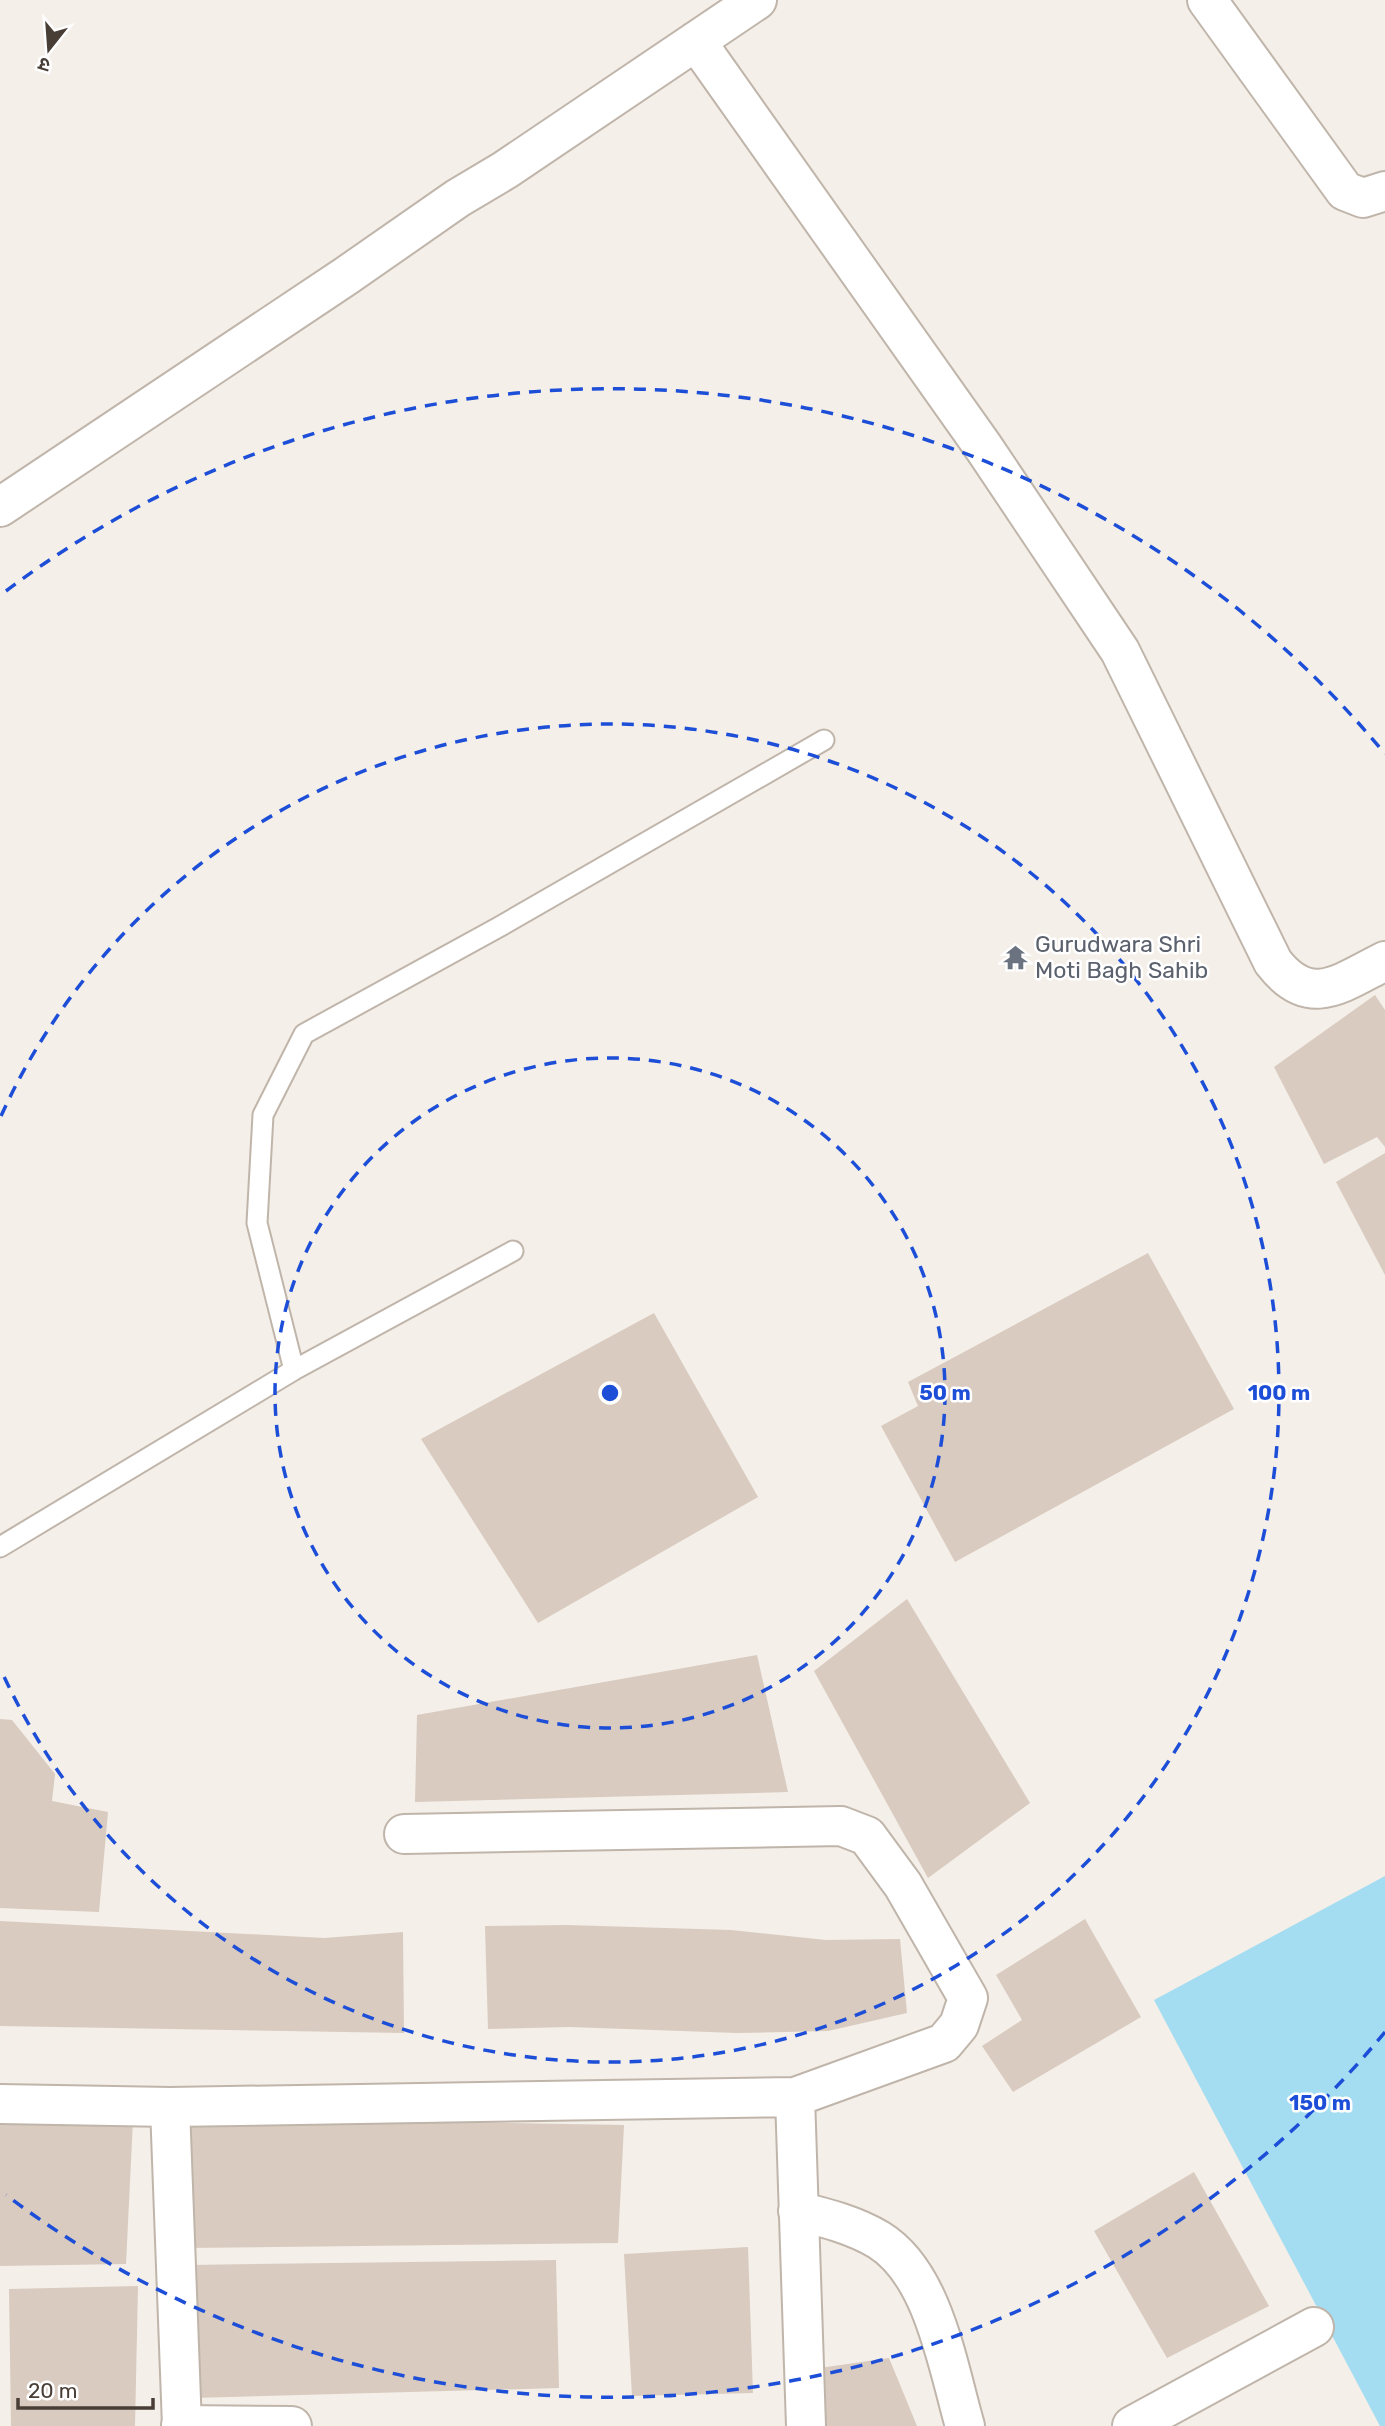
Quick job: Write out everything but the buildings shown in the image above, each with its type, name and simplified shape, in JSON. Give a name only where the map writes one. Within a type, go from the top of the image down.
[{"type":"street","points":[[0,507],[458,198],[505,170],[758,0]]},
{"type":"street","points":[[1207,0],[1345,191],[1363,198],[1385,191]]},
{"type":"street","points":[[696,41],[984,448],[1120,651],[1273,962],[1284,976],[1305,989],[1330,988],[1385,961]]},
{"type":"street","points":[[0,2104],[170,2107],[795,2097],[944,2043],[959,2025],[968,1998],[902,1885],[867,1836],[841,1826],[404,1834]]},
{"type":"street","points":[[795,2097],[806,2426]]},
{"type":"street","points":[[170,2107],[181,2425],[292,2426]]},
{"type":"street","points":[[798,2211],[844,2223],[881,2241],[910,2269],[935,2321],[965,2426]]},
{"type":"street","points":[[1132,2426],[1314,2327]]},
{"type":"lane","points":[[294,1370],[257,1223],[263,1115],[304,1034],[511,920],[824,740]]},
{"type":"lane","points":[[0,1547],[294,1370],[513,1251]]},
{"type":"water","points":[[1385,1876],[1385,2426],[1380,2426],[1154,2000]]},
{"type":"place","name":"Gurudwara Shri Moti Bagh Sahib","points":[[1015,957]]}]
